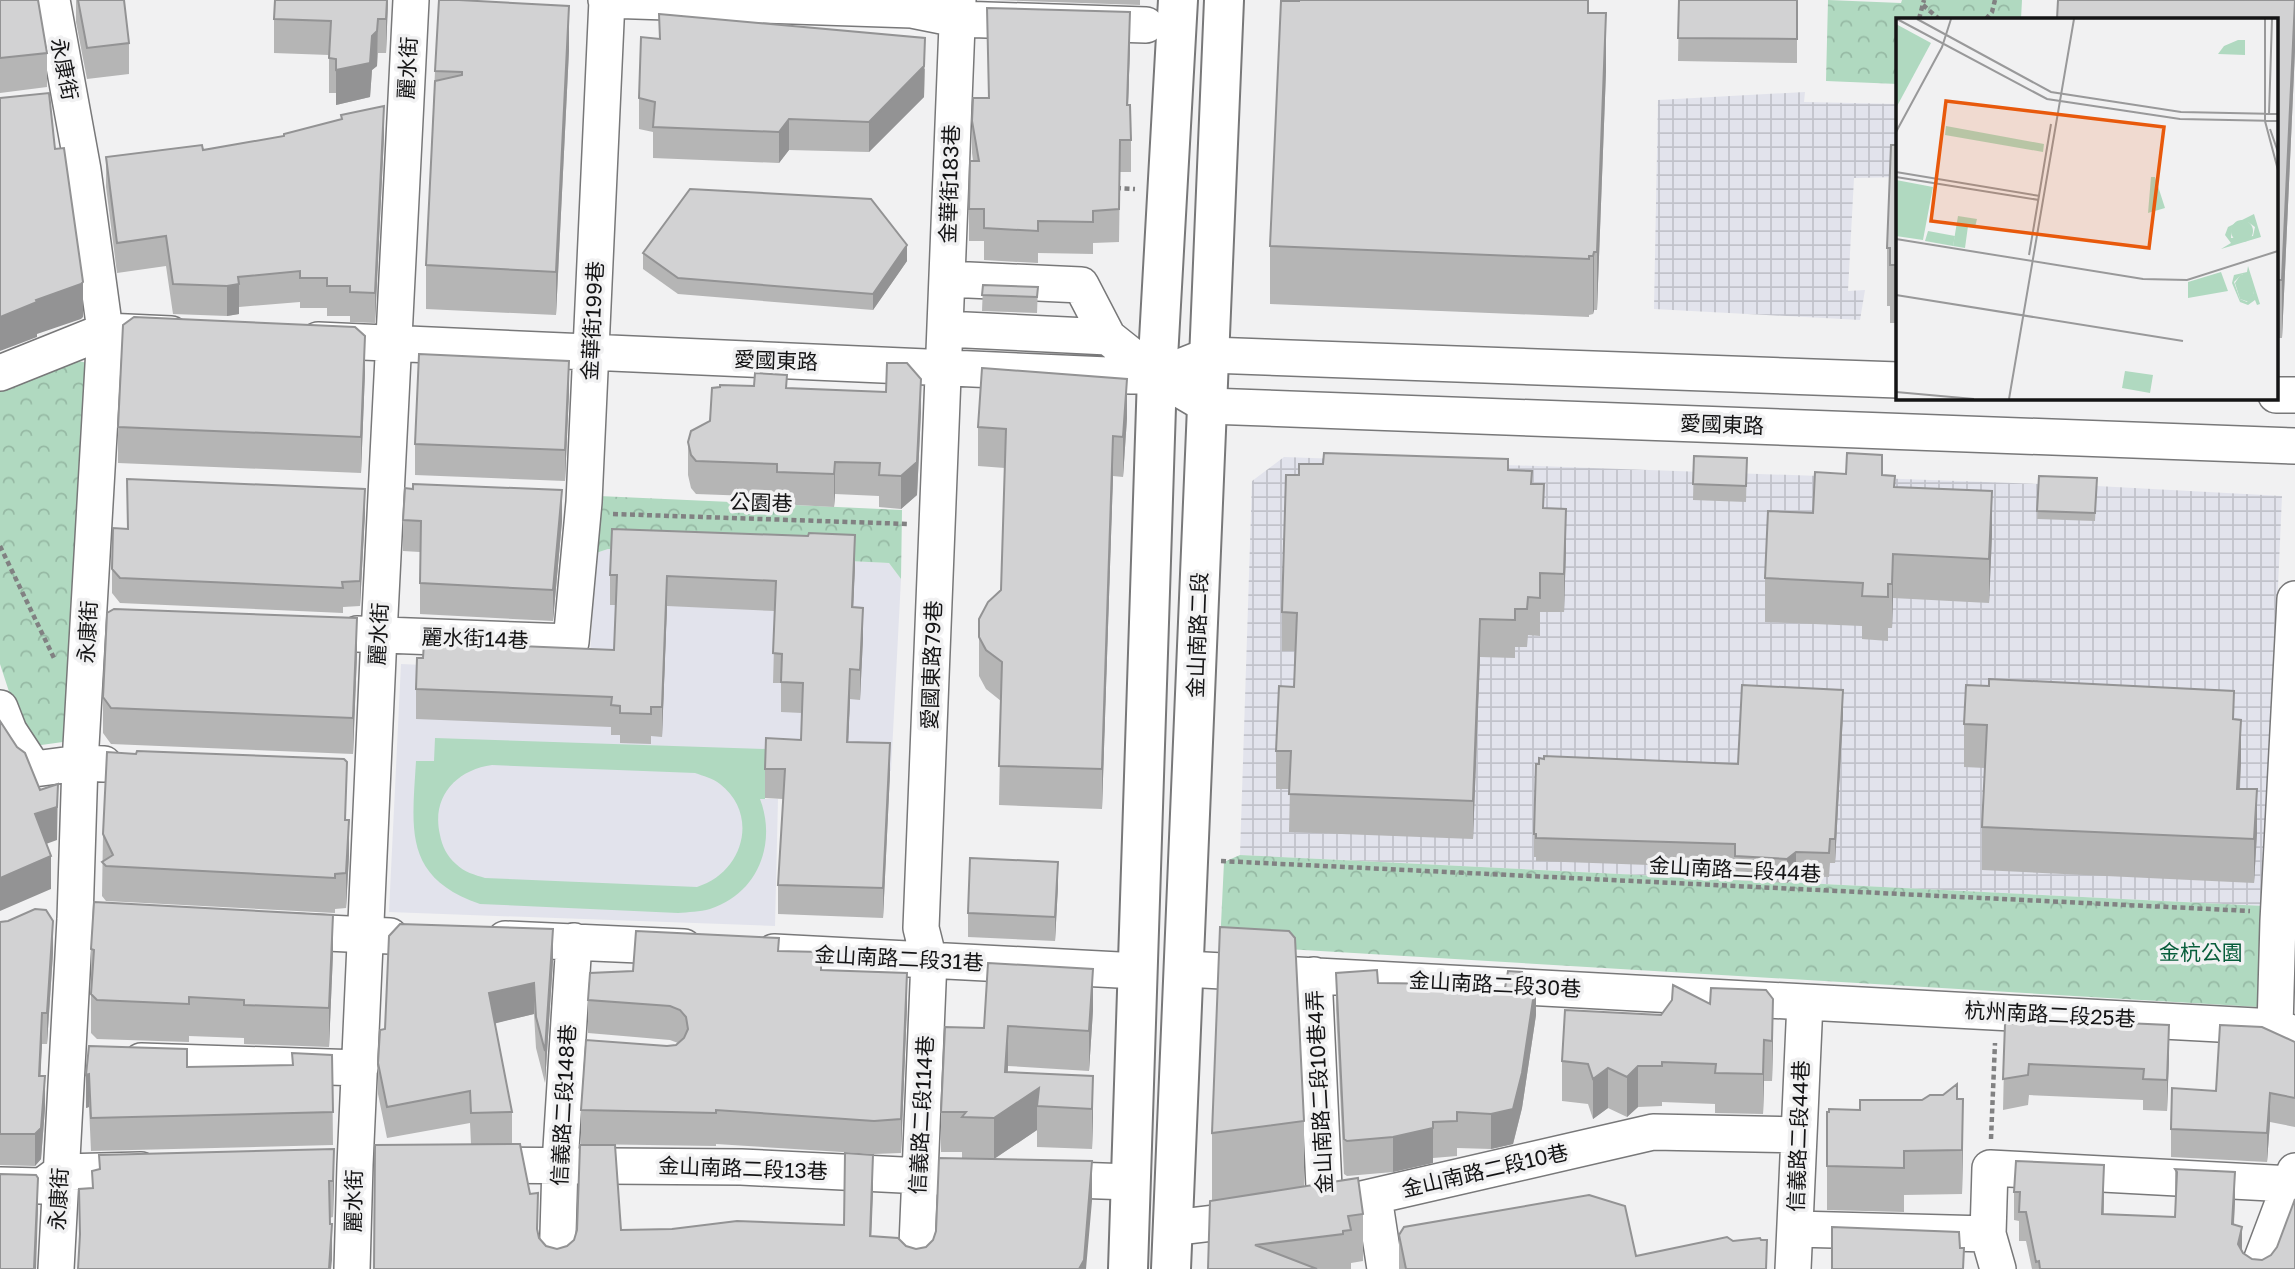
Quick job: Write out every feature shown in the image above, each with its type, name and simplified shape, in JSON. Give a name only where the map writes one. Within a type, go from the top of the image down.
[{"type":"main road","points":[[1128,1269],[1157,376],[1178,0]]},
{"type":"main road","name":"金山南路二段","points":[[1171,1269],[1224,0]]},
{"type":"street","name":"麗水街","points":[[352,1269],[354,1165],[366,935],[359,775],[379,635],[411,0]]},
{"type":"street","points":[[607,0],[957,10],[1146,25]]},
{"type":"street","name":"金華街199巷","points":[[571,642],[575,506],[591,353],[607,0]]},
{"type":"street","name":"永康街","points":[[56,1269],[61,1172],[91,1059],[74,918],[80,763],[102,624],[110,482],[96,169],[71,105],[57,1]]},
{"type":"street","name":"金華街183巷","points":[[943,368],[957,10]]},
{"type":"street","points":[[36,109],[71,105]]},
{"type":"street","points":[[368,118],[406,110]]},
{"type":"street","points":[[946,304],[1080,285],[1108,337],[1157,376]]},
{"type":"street","points":[[946,304],[1108,337]]},
{"type":"street","points":[[0,373],[105,331],[201,335]]},
{"type":"street","name":"愛國東路","points":[[284,338],[1157,376],[1210,355],[1896,380]]},
{"type":"street","name":"愛國東路79巷","points":[[929,960],[920,928],[943,368]]},
{"type":"street","name":"愛國東路","points":[[1157,376],[1208,406],[2295,446]]},
{"type":"street","points":[[2285,1030],[2279,912],[2290,795],[2295,599]]},
{"type":"street","name":"麗水街14巷","points":[[324,633],[571,642]]},
{"type":"street","points":[[3,725],[34,769],[80,763],[136,765]]},
{"type":"street","points":[[255,929],[421,937]]},
{"type":"street","name":"金山南路二段31巷","points":[[477,938],[1138,971]]},
{"type":"street","name":"信義路二段148巷","points":[[556,1269],[560,1164],[580,1053],[574,941]]},
{"type":"street","name":"信義路二段114巷","points":[[916,1269],[929,960]]},
{"type":"street","name":"金山南路二段30巷","points":[[1185,969],[1805,1002]]},
{"type":"street","name":"金山南路二段10巷4弄","points":[[1314,975],[1325,1209]]},
{"type":"street","name":"杭州南路二段25巷","points":[[1805,1002],[2285,1030]]},
{"type":"street","name":"信義路二段44巷","points":[[1786,1255],[1799,1135],[1805,1002]]},
{"type":"street","points":[[91,1059],[360,1068]]},
{"type":"street","name":"金山南路二段10巷","points":[[1172,1228],[1325,1209],[1653,1132],[1799,1135]]},
{"type":"street","name":"金山南路二段13巷","points":[[450,1165],[741,1167],[975,1178]]},
{"type":"street","points":[[1998,1269],[1988,1234],[1990,1168],[2292,1177],[2258,1269]]},
{"type":"street","points":[[0,1185],[42,1186],[61,1172],[173,1169]]},
{"type":"street","points":[[1016,1178],[1131,1182]]},
{"type":"street","points":[[1374,1197],[1385,1269]]},
{"type":"street","points":[[1786,1255],[1988,1234]]},
{"type":"path","points":[[1987,18],[1992,12],[1995,0]]},
{"type":"path","points":[[1923,3],[1938,18]]},
{"type":"path","points":[[1112,188],[1139,190]]},
{"type":"path","name":"公園巷","points":[[575,506],[937,525]]},
{"type":"path","points":[[0,546],[60,669]]},
{"type":"path","name":"金山南路二段44巷","points":[[1189,859],[2279,912]]},
{"type":"path","points":[[1990,1168],[1996,1013]]},
{"type":"shaded area","points":[[1805,92],[1804,102],[1896,104],[1896,177],[1854,178],[1848,291],[1865,290],[1860,320],[1654,309],[1658,100]]},
{"type":"shaded area","points":[[1284,457],[2097,486],[2282,496],[2264,906],[1240,855],[1252,481]]},
{"type":"shaded area","points":[[608,549],[889,563],[901,579],[891,771],[766,768],[765,799],[778,799],[775,926],[389,912],[401,664],[589,672],[596,553]]},
{"type":"green space","points":[[1828,0],[1901,3],[1902,0],[2022,0],[2021,18],[1896,18],[1896,84],[1826,81]]},
{"type":"green space","points":[[59,357],[88,363],[70,741],[27,747],[0,664],[0,383]]},
{"type":"green space","points":[[599,496],[902,510],[901,579],[889,563],[608,549],[596,553]]},
{"type":"green space","points":[[435,738],[766,749],[765,799],[760,799],[765,816],[764,849],[759,865],[740,892],[727,902],[706,910],[678,913],[480,904],[455,893],[437,880],[425,865],[418,848],[413,809],[416,761],[434,761]],"holes":[[[492,765],[695,773],[717,782],[732,797],[740,811],[742,827],[741,842],[726,869],[713,880],[697,887],[485,878],[459,867],[448,854],[441,839],[438,821],[443,797],[457,779],[479,768]]]},
{"type":"green space","name":"金杭公園","points":[[1240,855],[2264,906],[2259,1007],[1220,945],[1224,862]]},
{"type":"building","points":[[0,0],[38,0],[47,53],[0,58]]},
{"type":"building","points":[[78,0],[124,0],[129,43],[87,48]]},
{"type":"building","points":[[275,0],[387,0],[386,19],[378,19],[377,31],[372,36],[370,63],[336,70],[336,59],[329,58],[331,21],[274,19]]},
{"type":"building","points":[[439,0],[569,6],[556,272],[426,265],[435,81],[462,75],[462,72],[435,71]]},
{"type":"building","points":[[1588,0],[1588,13],[1606,13],[1597,252],[1589,256],[1589,259],[1270,246],[1281,1]]},
{"type":"building","points":[[1679,0],[1797,0],[1797,39],[1678,38]]},
{"type":"building","points":[[2058,0],[2295,0],[2282,280],[2278,280],[2278,18],[2057,18]]},
{"type":"building","points":[[987,8],[1130,12],[1127,105],[1130,105],[1131,140],[1120,140],[1119,209],[1093,211],[1093,222],[1038,221],[1038,231],[984,228],[984,209],[969,209],[970,161],[979,161],[972,121],[973,98],[989,98]]},
{"type":"building","points":[[659,14],[925,38],[924,66],[869,122],[789,119],[779,132],[653,127],[655,102],[639,98],[641,37],[660,39]]},
{"type":"building","points":[[49,93],[55,149],[64,148],[83,282],[0,317],[0,98]]},
{"type":"building","points":[[384,106],[375,293],[350,292],[350,286],[327,286],[327,278],[300,278],[300,271],[238,277],[239,284],[227,286],[173,284],[166,236],[117,243],[106,157],[202,145],[203,150],[284,136],[342,119],[341,115]]},
{"type":"building","points":[[1891,145],[1896,145],[1896,265],[1890,265],[1890,248],[1887,248]]},
{"type":"building","points":[[690,189],[871,199],[907,245],[873,294],[678,278],[643,253]]},
{"type":"building","points":[[983,285],[1038,287],[1037,297],[982,295]]},
{"type":"building","points":[[134,317],[355,327],[365,336],[361,437],[118,427],[123,325]]},
{"type":"building","points":[[419,354],[569,361],[565,450],[415,444]]},
{"type":"building","points":[[887,363],[907,363],[921,379],[917,462],[901,476],[879,475],[880,463],[835,462],[834,474],[777,472],[777,464],[696,461],[691,455],[688,442],[691,431],[710,421],[712,388],[720,385],[754,386],[755,373],[787,375],[786,388],[886,392]]},
{"type":"building","points":[[982,368],[1127,379],[1123,437],[1113,436],[1102,769],[999,766],[1002,662],[986,650],[979,637],[979,619],[988,602],[1001,590],[1006,429],[978,427]]},
{"type":"building","points":[[1324,453],[1508,459],[1508,470],[1532,471],[1531,484],[1544,484],[1543,508],[1566,509],[1564,574],[1540,573],[1540,598],[1528,597],[1527,609],[1515,609],[1515,620],[1480,619],[1473,801],[1289,794],[1291,751],[1276,751],[1279,686],[1294,687],[1297,613],[1282,612],[1286,475],[1299,475],[1299,464],[1323,464]]},
{"type":"building","points":[[1847,453],[1882,455],[1882,475],[1895,476],[1894,487],[1992,491],[1989,559],[1893,554],[1892,584],[1888,584],[1888,597],[1862,596],[1863,583],[1765,578],[1768,511],[1813,513],[1815,472],[1846,474]]},
{"type":"building","points":[[1694,456],[1747,458],[1746,486],[1693,484]]},
{"type":"building","points":[[2039,476],[2097,478],[2095,513],[2037,511]]},
{"type":"building","points":[[127,479],[365,489],[360,581],[342,582],[343,588],[120,578],[112,569],[113,528],[128,529]]},
{"type":"building","points":[[413,484],[562,490],[553,590],[420,583],[421,521],[403,520],[405,488],[413,489]]},
{"type":"building","points":[[612,529],[808,536],[809,533],[855,535],[852,607],[863,608],[860,670],[850,669],[847,742],[890,743],[883,888],[778,885],[785,769],[765,769],[766,738],[801,740],[803,683],[781,682],[782,654],[773,653],[776,581],[667,576],[662,707],[651,707],[651,714],[620,713],[620,706],[611,705],[612,697],[416,689],[417,658],[423,658],[424,642],[614,650],[617,575],[610,575]]},
{"type":"building","points":[[114,609],[357,618],[353,718],[111,708],[103,697],[107,613]]},
{"type":"building","points":[[1989,679],[2234,691],[2233,719],[2241,720],[2237,789],[2257,789],[2254,839],[1982,827],[1987,725],[1964,724],[1966,685],[1989,686]]},
{"type":"building","points":[[1742,685],[1843,690],[1835,839],[1830,839],[1829,853],[1796,852],[1787,859],[1735,856],[1735,844],[1536,838],[1536,764],[1539,764],[1539,758],[1544,759],[1544,756],[1738,764]]},
{"type":"building","points":[[0,721],[17,747],[25,753],[40,790],[58,784],[57,807],[35,814],[51,856],[0,878]]},
{"type":"building","points":[[137,751],[344,759],[347,762],[345,820],[349,820],[346,873],[335,874],[335,878],[106,866],[102,862],[113,855],[103,834],[107,752],[136,754]]},
{"type":"building","points":[[970,858],[1058,862],[1055,917],[968,913]]},
{"type":"building","points":[[94,902],[333,915],[329,1008],[244,1005],[244,1000],[189,997],[189,1004],[97,1000],[91,994]]},
{"type":"building","points":[[35,909],[46,910],[53,921],[47,1013],[42,1013],[39,1076],[45,1076],[41,1128],[35,1134],[0,1134],[0,922]]},
{"type":"building","points":[[400,924],[553,929],[545,1051],[536,1017],[534,983],[489,993],[512,1112],[471,1113],[470,1091],[387,1107],[378,1063],[380,1030],[385,1029],[389,936]]},
{"type":"building","points":[[1220,927],[1289,931],[1295,938],[1304,1121],[1212,1133]]},
{"type":"building","points":[[636,931],[779,938],[778,951],[821,952],[821,970],[907,973],[901,1119],[874,1121],[716,1110],[716,1113],[581,1110],[586,1040],[667,1046],[676,1045],[684,1038],[688,1029],[686,1017],[680,1010],[670,1006],[588,1000],[590,973],[633,971]]},
{"type":"building","points":[[988,963],[1093,969],[1089,1031],[1008,1026],[1005,1072],[1093,1076],[1092,1109],[1037,1106],[1039,1088],[994,1118],[962,1117],[966,1112],[941,1112],[945,1027],[984,1028]]},
{"type":"building","points":[[1377,970],[1378,983],[1505,988],[1508,971],[1522,972],[1523,982],[1536,980],[1522,1073],[1513,1109],[1491,1114],[1457,1112],[1457,1121],[1433,1122],[1433,1128],[1393,1137],[1347,1141],[1344,1139],[1336,973]]},
{"type":"building","points":[[1673,985],[1710,1004],[1711,988],[1766,990],[1773,999],[1772,1041],[1764,1040],[1763,1074],[1715,1073],[1716,1064],[1662,1062],[1662,1066],[1638,1066],[1627,1077],[1608,1068],[1593,1079],[1588,1064],[1562,1061],[1565,1010],[1661,1015],[1672,1000]]},
{"type":"building","points":[[2017,1018],[2169,1025],[2167,1080],[2143,1079],[2144,1069],[2029,1064],[2028,1075],[2003,1079],[2005,1024],[2017,1023]]},
{"type":"building","points":[[2220,1025],[2262,1027],[2295,1042],[2295,1098],[2270,1093],[2267,1133],[2171,1129],[2172,1088],[2216,1091]]},
{"type":"building","points":[[89,1046],[187,1049],[187,1067],[293,1065],[292,1053],[332,1055],[333,1112],[91,1118],[89,1074],[86,1075]]},
{"type":"building","points":[[1957,1084],[1957,1099],[1963,1099],[1962,1150],[1904,1151],[1904,1168],[1827,1166],[1829,1109],[1860,1110],[1860,1100],[1922,1100],[1930,1095],[1943,1095]]},
{"type":"building","points":[[520,1144],[530,1194],[538,1193],[539,1238],[546,1246],[557,1249],[574,1240],[577,1230],[580,1145],[615,1145],[621,1230],[672,1229],[737,1221],[844,1225],[845,1153],[873,1155],[870,1236],[898,1238],[906,1246],[916,1249],[926,1247],[933,1240],[936,1231],[939,1158],[1092,1161],[1084,1260],[1079,1269],[374,1269],[375,1145]]},
{"type":"building","points":[[334,1149],[333,1181],[329,1181],[332,1224],[329,1269],[78,1269],[79,1189],[93,1188],[92,1171],[100,1169],[99,1155]]},
{"type":"building","points":[[2016,1161],[2104,1165],[2102,1214],[2175,1217],[2175,1169],[2235,1172],[2232,1224],[2242,1227],[2238,1244],[2243,1253],[2252,1259],[2262,1260],[2271,1255],[2277,1247],[2295,1199],[2295,1269],[2040,1269],[2039,1261],[2036,1262],[2026,1212],[2019,1212],[2020,1192],[2014,1192]]},
{"type":"building","points":[[0,1174],[36,1175],[38,1178],[34,1269],[0,1269]]},
{"type":"building","points":[[1358,1178],[1363,1214],[1348,1216],[1351,1230],[1343,1231],[1343,1234],[1255,1245],[1317,1269],[1208,1269],[1210,1201]]},
{"type":"building","points":[[1589,1195],[1625,1206],[1636,1256],[1727,1237],[1733,1241],[1760,1238],[1767,1240],[1766,1269],[1406,1269],[1399,1235],[1404,1227]]},
{"type":"building","points":[[1832,1227],[1959,1232],[1960,1248],[1964,1248],[1963,1269],[1832,1269]]}]
